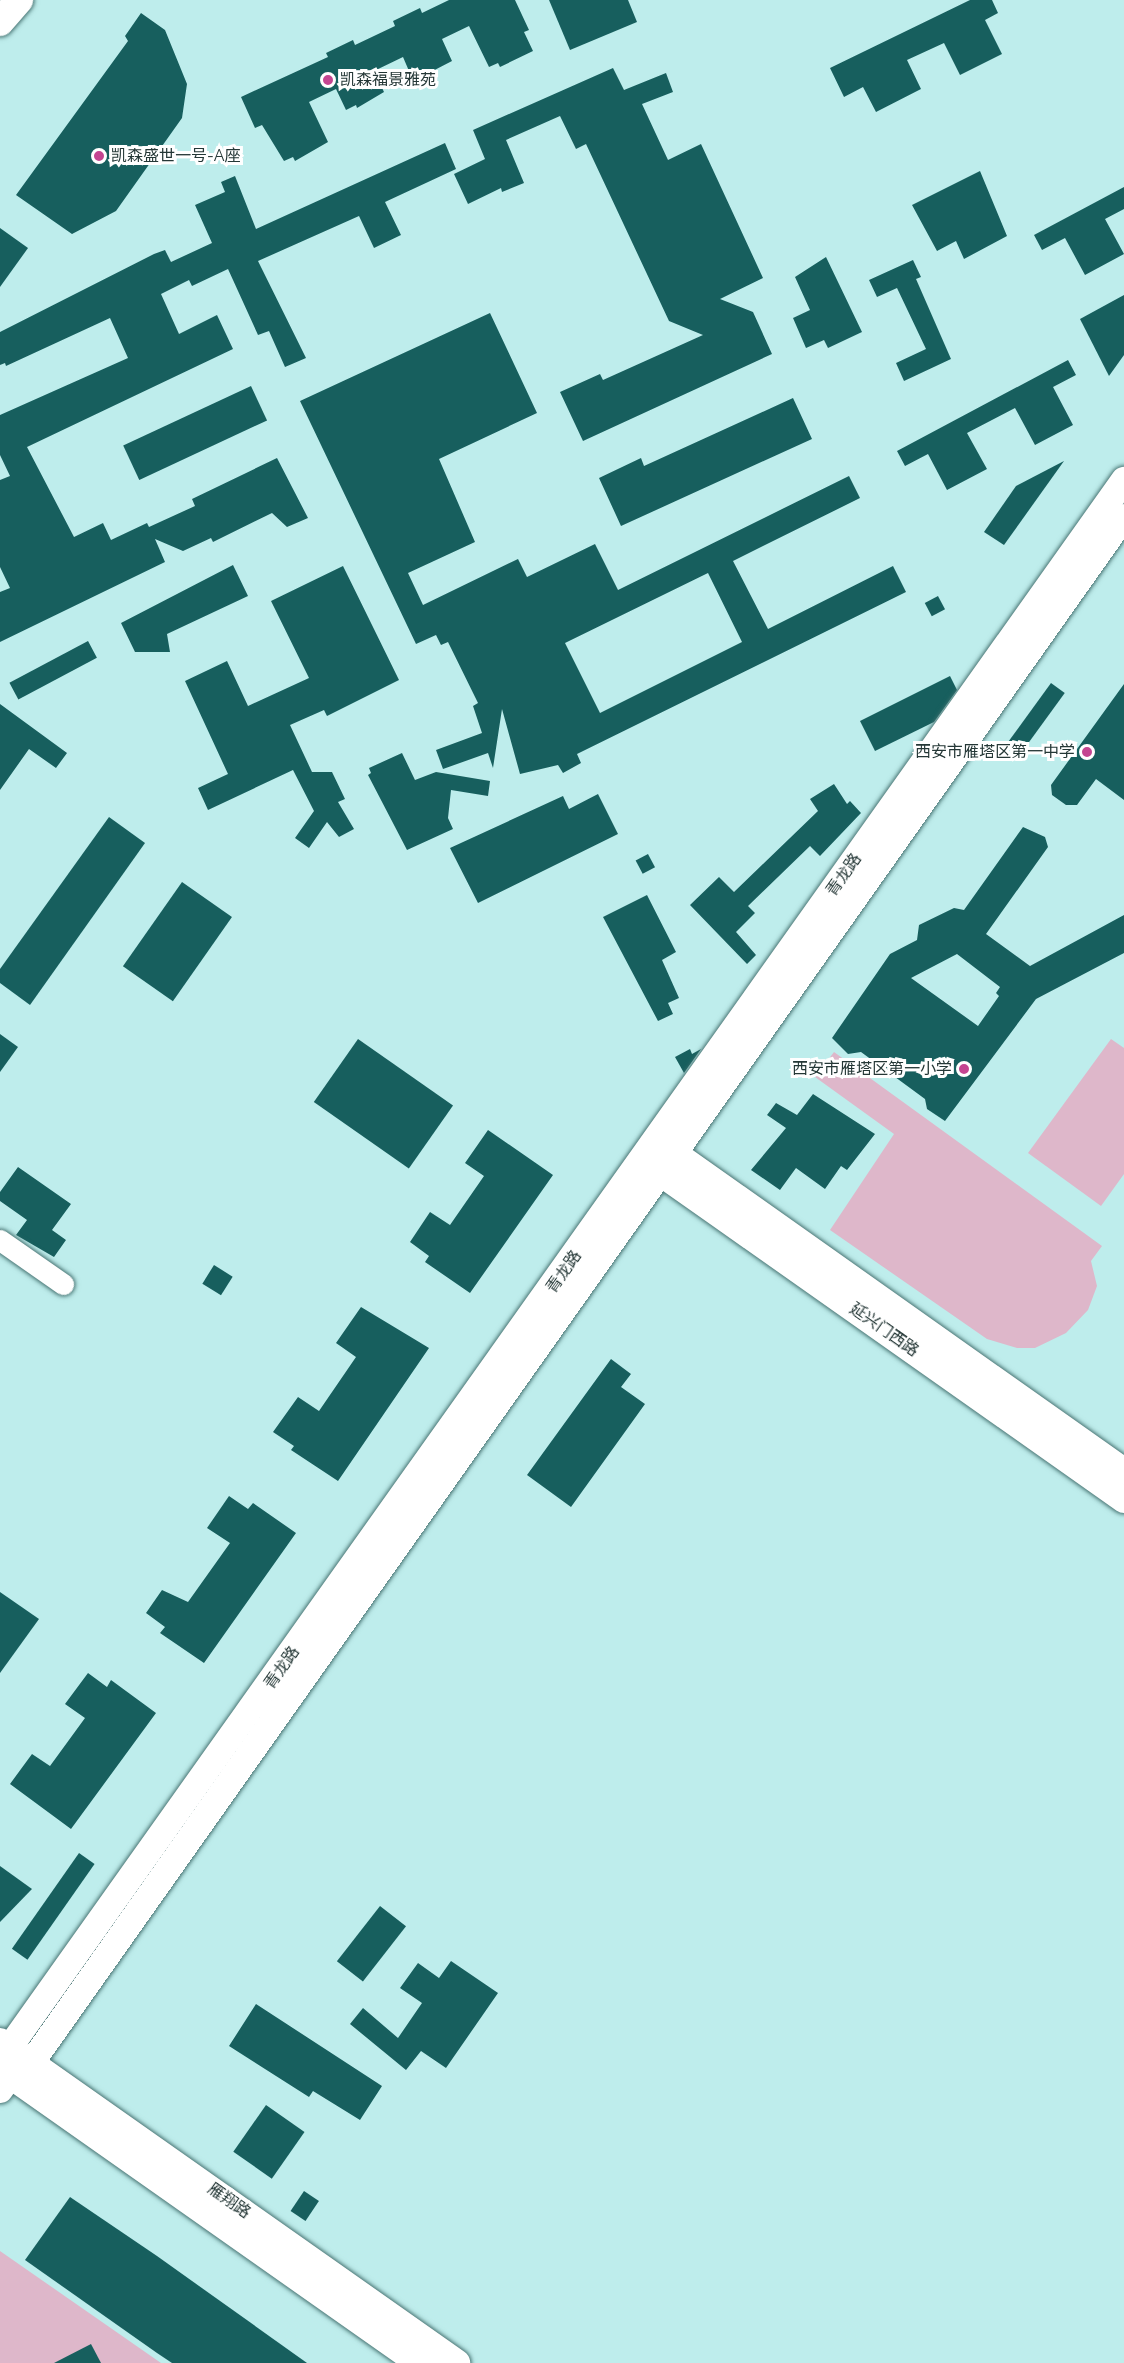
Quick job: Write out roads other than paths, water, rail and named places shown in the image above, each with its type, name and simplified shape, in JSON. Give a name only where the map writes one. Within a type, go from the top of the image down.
[{"type":"main road","points":[[0,22],[20,0]]},
{"type":"main road","name":"雁翔路","points":[[8,2065],[420,2363]]},
{"type":"main road","name":"雁翔路","points":[[8,2065],[456,2363]]},
{"type":"street","name":"青龙路","points":[[658,1156],[1124,480]]},
{"type":"street","name":"青龙路","points":[[8,2065],[658,1156],[1124,517]]},
{"type":"street","name":"延兴门西路","points":[[658,1156],[1124,1472]]},
{"type":"street","name":"延兴门西路","points":[[658,1156],[1124,1500]]},
{"type":"street","points":[[0,1239],[63,1284]]},
{"type":"place","name":"凯森福景雅苑","points":[[328,80]]},
{"type":"place","name":"凯森盛世一号-A座","points":[[99,156]]},
{"type":"place","name":"西安市雁塔区第一中学","points":[[1087,752]]},
{"type":"place","name":"西安市雁塔区第一小学","points":[[964,1069]]}]
